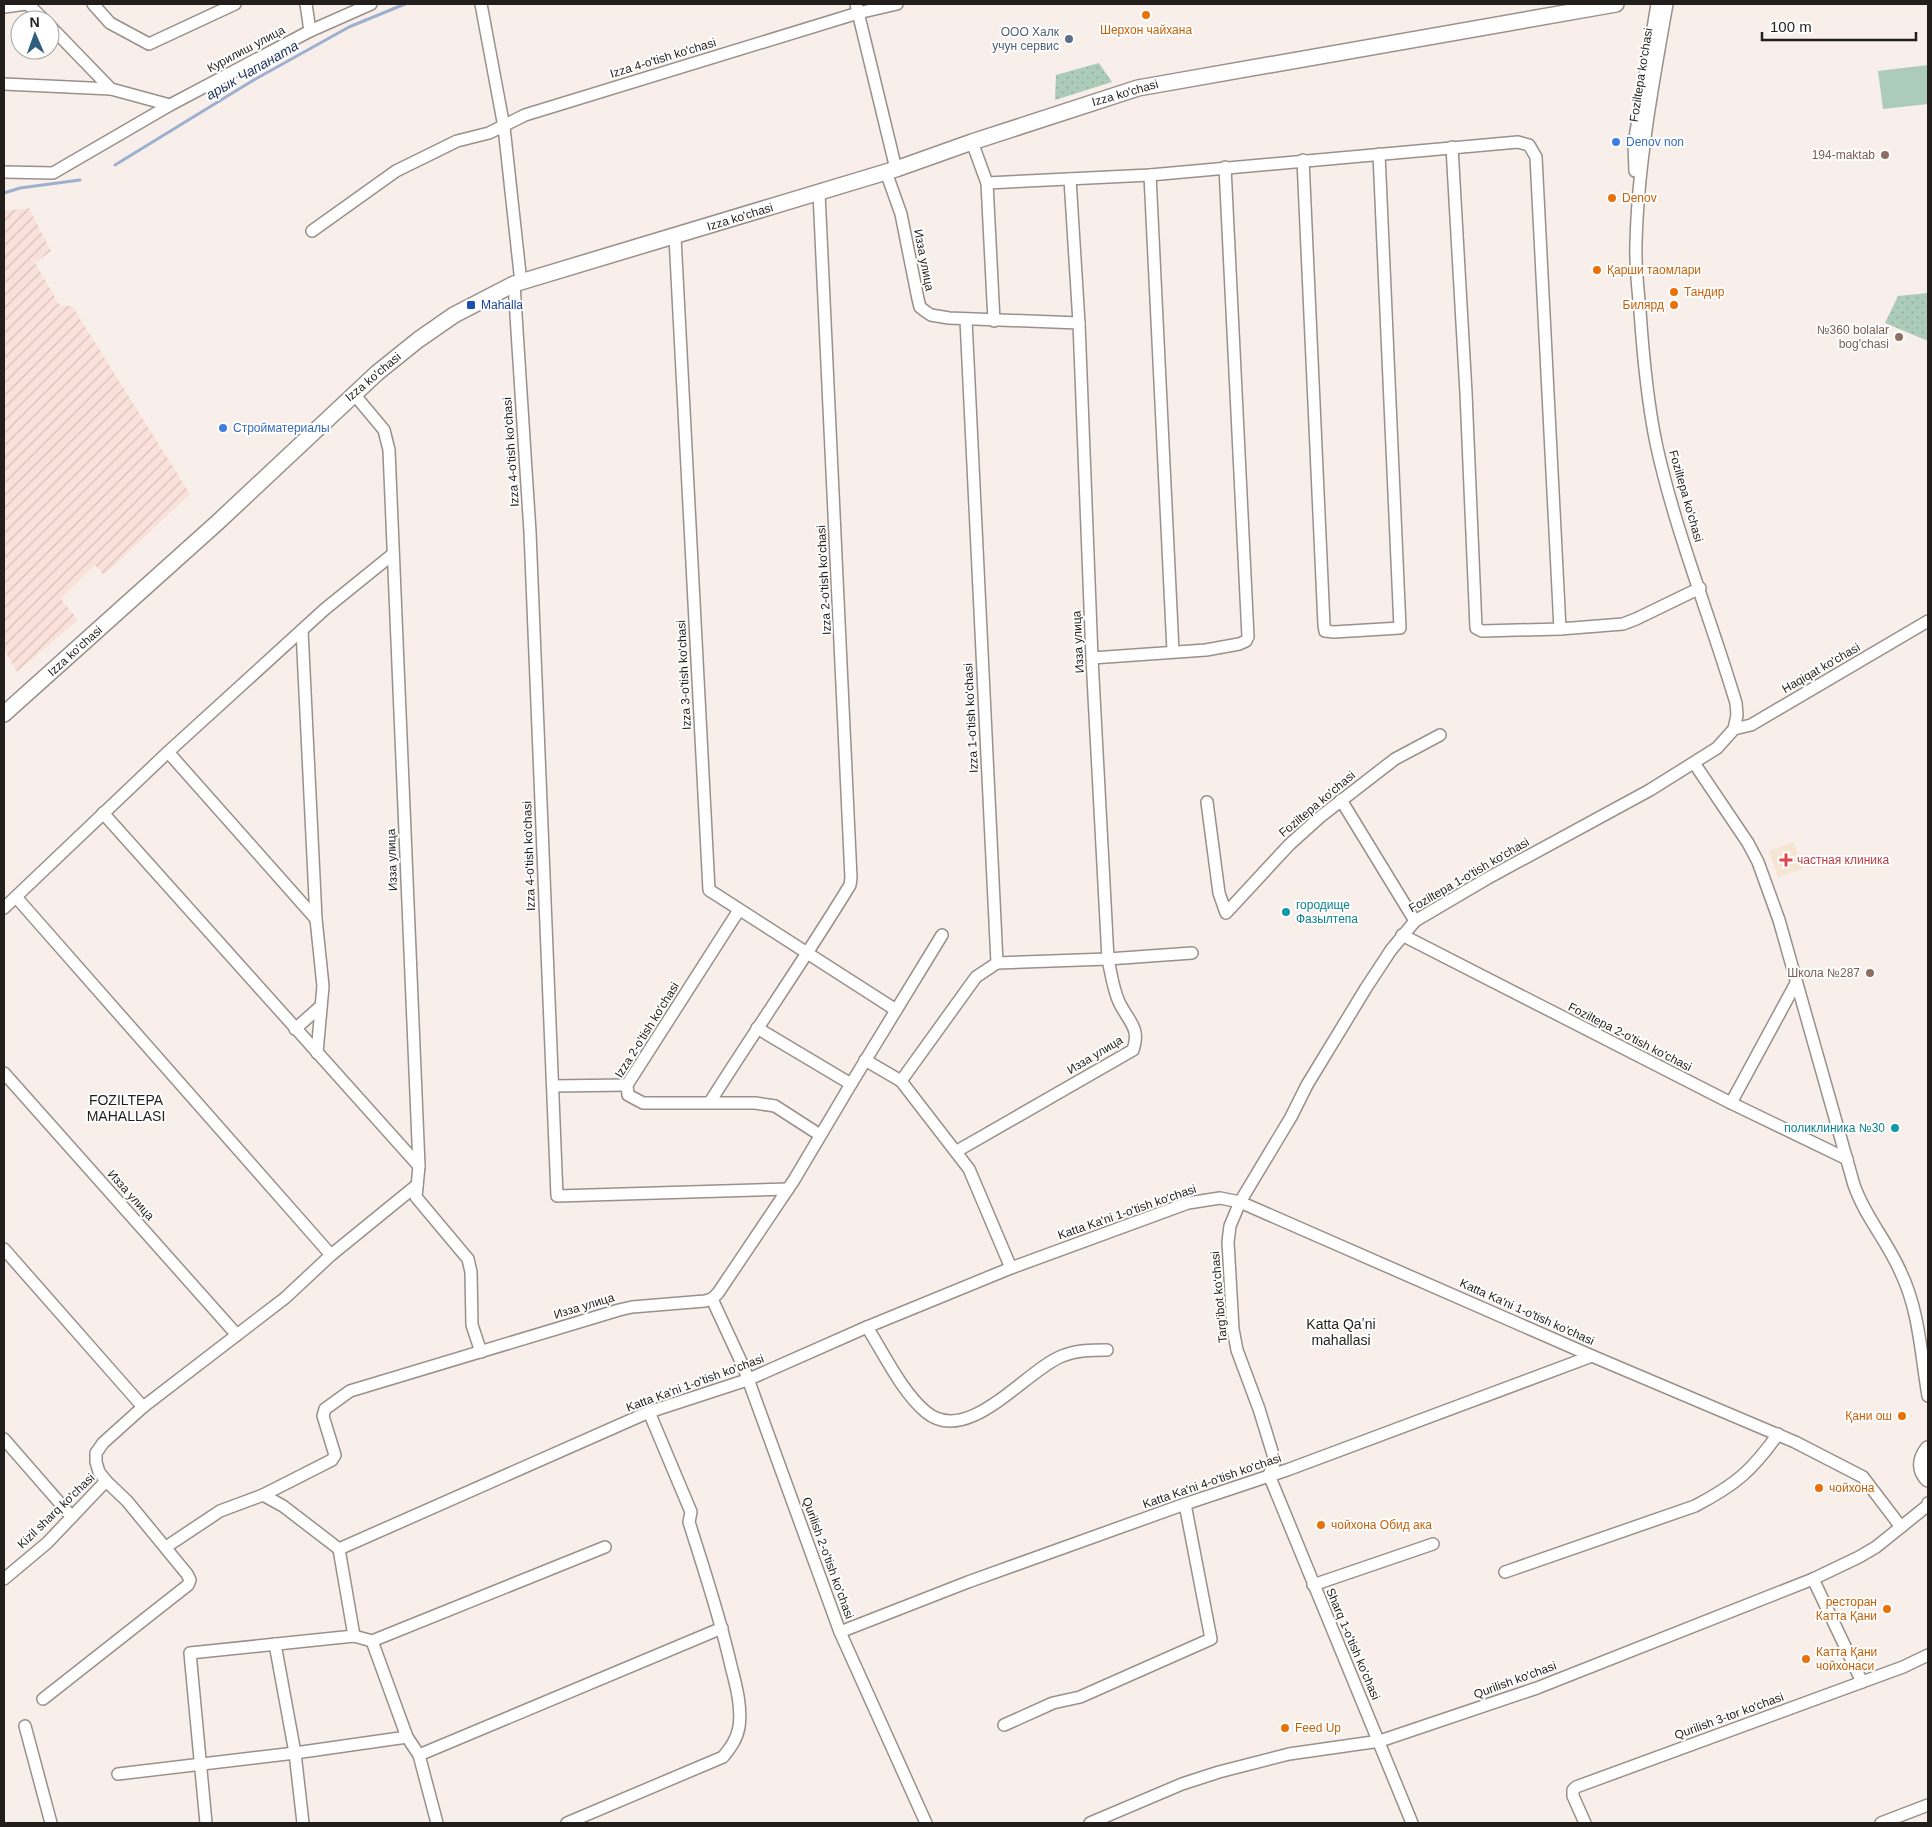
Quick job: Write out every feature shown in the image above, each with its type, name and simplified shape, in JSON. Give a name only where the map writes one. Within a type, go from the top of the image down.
[{"type":"main road","name":"Izza ko'chasi","points":[[4,714],[218,522],[353,393],[436,327],[471,305],[517,284],[891,171],[972,142],[1151,84],[1616,4]]},
{"type":"main road","points":[[1928,1449],[1921,1464],[1923,1473],[1928,1479]]},
{"type":"street","points":[[4,7],[27,4]]},
{"type":"street","points":[[93,4],[110,24],[149,44],[235,4]]},
{"type":"street","points":[[306,4],[310,31]]},
{"type":"street","name":"Курилиш улица","points":[[4,172],[53,173],[170,104],[310,31],[371,4]]},
{"type":"street","points":[[312,231],[396,172],[457,141],[490,133],[504,127],[482,20],[481,4]]},
{"type":"street","name":"Izza 4-o'tish ko'chasi","points":[[788,1189],[557,1196],[530,532],[517,284],[504,127],[525,114],[857,8],[897,4]]},
{"type":"street","name":"Foziltepa ko'chasi","points":[[1657,4],[1634,144],[1637,274],[1649,405],[1666,481],[1736,703],[1737,716],[1734,728]]},
{"type":"street","name":"Foziltepa ko'chasi","points":[[1637,210],[1644,144],[1667,4]]},
{"type":"street","name":"Изза улица","points":[[857,8],[920,307],[931,315],[966,320],[1078,323],[1092,658],[1108,959],[1119,1001],[1136,1031],[1136,1041],[1133,1050],[957,1151]]},
{"type":"street","points":[[60,36],[111,89]]},
{"type":"street","points":[[4,84],[111,89],[170,104]]},
{"type":"street","points":[[972,142],[987,183],[994,321]]},
{"type":"street","points":[[987,183],[1150,175],[1518,142],[1529,145],[1536,157],[1560,629]]},
{"type":"street","points":[[1452,147],[1466,393],[1476,628],[1482,632],[1560,629],[1630,622],[1700,588]]},
{"type":"street","points":[[1302,160],[1325,631],[1400,628],[1379,154]]},
{"type":"street","points":[[1092,658],[1206,650],[1239,644],[1247,639],[1225,167]]},
{"type":"street","points":[[1150,175],[1173,651]]},
{"type":"street","points":[[1070,179],[1078,323]]},
{"type":"street","name":"Izza 2-o'tish ko'chasi","points":[[710,1102],[757,1028],[808,954],[850,885],[852,878],[819,193]]},
{"type":"street","name":"Izza 3-o'tish ko'chasi","points":[[675,237],[709,890],[896,1010]]},
{"type":"street","name":"Izza 1-o'tish ko'chasi","points":[[966,320],[996,963]]},
{"type":"street","name":"Изза улица","points":[[353,393],[384,430],[389,450],[418,1166],[417,1185]]},
{"type":"street","points":[[4,908],[168,752],[325,608],[393,554]]},
{"type":"street","name":"Haqiqat ko'chasi","points":[[1734,728],[1751,725],[1924,623]]},
{"type":"street","points":[[302,630],[316,919],[323,986],[316,1053]]},
{"type":"street","points":[[1734,728],[1717,748],[1694,763],[1755,856],[1779,920],[1846,1159],[1861,1203],[1895,1260],[1907,1286],[1915,1314],[1928,1396]]},
{"type":"street","name":"Foziltepa ko'chasi","points":[[1207,802],[1219,893],[1226,913],[1289,845],[1320,817],[1394,759],[1440,735]]},
{"type":"street","points":[[168,752],[316,919]]},
{"type":"street","name":"Foziltepa 1-o'tish ko'chasi","points":[[1240,1202],[1356,1004],[1402,935],[1415,921],[1488,878],[1650,790],[1694,763]]},
{"type":"street","points":[[1341,800],[1415,921]]},
{"type":"street","points":[[103,813],[418,1166]]},
{"type":"street","points":[[16,897],[332,1255]]},
{"type":"street","name":"Izza 2-o'tish ko'chasi","points":[[739,910],[626,1085],[628,1095],[643,1103],[755,1103],[774,1106],[820,1135]]},
{"type":"street","points":[[712,1299],[718,1293],[788,1189],[942,935]]},
{"type":"street","name":"Foziltepa 2-o'tish ko'chasi","points":[[1402,935],[1731,1104],[1846,1159]]},
{"type":"street","points":[[901,1081],[976,977],[996,963],[1108,959],[1192,953]]},
{"type":"street","points":[[1731,1104],[1796,983]]},
{"type":"street","points":[[295,1029],[321,1006]]},
{"type":"street","points":[[757,1028],[850,1084]]},
{"type":"street","points":[[865,1060],[901,1081],[969,1168],[1011,1268]]},
{"type":"street","name":"Изза улица","points":[[4,1073],[237,1335]]},
{"type":"street","points":[[553,1086],[626,1085]]},
{"type":"street","points":[[106,1481],[99,1472],[96,1462],[96,1453],[102,1443],[143,1407],[285,1298],[332,1255],[417,1185]]},
{"type":"street","points":[[417,1185],[416,1196],[468,1259],[471,1272],[472,1325],[481,1352]]},
{"type":"street","name":"Katta Ka'ni 1-o'tish ko'chasi","points":[[339,1549],[649,1412],[747,1380],[867,1327],[1011,1268],[1188,1203],[1220,1198],[1240,1202],[1592,1356],[1778,1434],[1846,1467],[1863,1478],[1901,1527]]},
{"type":"street","name":"Targ‘ibot ko‘chasi","points":[[1240,1202],[1230,1226],[1228,1242],[1233,1329],[1237,1350],[1259,1409],[1275,1462],[1269,1475]]},
{"type":"street","points":[[4,1249],[143,1407]]},
{"type":"street","name":"Изза улица","points":[[263,1495],[332,1460],[335,1455],[323,1416],[325,1409],[350,1391],[619,1310],[712,1299]]},
{"type":"street","name":"Qurilish 2-o'tish ko'chasi","points":[[712,1299],[744,1368],[840,1632],[926,1823]]},
{"type":"street","points":[[867,1327],[898,1378],[920,1406],[928,1414],[943,1419],[964,1418],[985,1411],[1037,1370],[1061,1356],[1079,1351],[1108,1350]]},
{"type":"street","name":"Katta Ka'ni 4-o'tish ko'chasi","points":[[840,1632],[968,1582],[1184,1504],[1288,1470],[1592,1356]]},
{"type":"street","points":[[567,1823],[724,1757],[734,1744],[739,1727],[736,1688],[722,1628],[689,1522],[691,1512],[649,1412]]},
{"type":"street","points":[[1505,1572],[1695,1506],[1725,1490],[1747,1473],[1778,1434]]},
{"type":"street","points":[[4,1439],[72,1517]]},
{"type":"street","name":"Sharq 1-o'tish ko'chasi","points":[[1269,1475],[1313,1585],[1380,1741],[1412,1823]]},
{"type":"street","name":"Kizil sharq ko'chasi","points":[[4,1579],[47,1543],[106,1481],[127,1501],[188,1574],[190,1580],[188,1585],[43,1699]]},
{"type":"street","points":[[166,1547],[220,1512],[263,1495],[282,1506],[339,1549],[354,1636]]},
{"type":"street","points":[[1004,1725],[1053,1703],[1080,1697],[1211,1639],[1184,1504]]},
{"type":"street","name":"Qurilish ko'chasi","points":[[1090,1823],[1182,1784],[1219,1772],[1289,1754],[1380,1741],[1537,1688],[1813,1579],[1859,1557],[1928,1505]]},
{"type":"street","points":[[1313,1585],[1432,1544]]},
{"type":"street","points":[[206,1823],[190,1653],[354,1636],[372,1641],[605,1547]]},
{"type":"street","points":[[1813,1579],[1862,1682]]},
{"type":"street","points":[[419,1755],[722,1628]]},
{"type":"street","points":[[372,1641],[407,1737],[419,1755],[437,1823]]},
{"type":"street","points":[[275,1644],[295,1753],[303,1823]]},
{"type":"street","name":"Qurilish 3-tor ko'chasi","points":[[1585,1823],[1574,1796],[1573,1790],[1576,1787],[1862,1682],[1928,1655]]},
{"type":"street","points":[[25,1726],[51,1823]]},
{"type":"street","points":[[118,1774],[295,1753],[407,1737]]},
{"type":"street","points":[[1881,1823],[1928,1805]]},
{"type":"shaded area","points":[[29,208],[51,251],[35,263],[60,306],[72,306],[190,494],[104,575],[95,565],[61,599],[78,620],[17,672],[4,649],[4,211]]},
{"type":"shaded area","name":"частная клиника","points":[[1794,842],[1803,869],[1778,877],[1769,851]]},
{"type":"green space","points":[[1099,63],[1112,82],[1055,100],[1056,75]]},
{"type":"green space","points":[[1928,65],[1928,104],[1883,109],[1878,71]]},
{"type":"green space","points":[[1928,293],[1928,341],[1885,323],[1898,296]]},
{"type":"waterway","name":"арык Чапаната","points":[[115,165],[252,81],[349,27],[405,4]]},
{"type":"waterway","name":"арык Чапаната","points":[[4,193],[20,188],[80,180]]},
{"type":"place","name":"Шерхон чайхана","points":[[1146,15]]},
{"type":"place","name":"ООО Халк учун сервис","points":[[1069,39]]},
{"type":"place","name":"Denov non","points":[[1616,142]]},
{"type":"place","name":"194-maktab","points":[[1885,155]]},
{"type":"place","name":"Denov","points":[[1612,198]]},
{"type":"place","name":"Қарши таомлари","points":[[1597,270]]},
{"type":"place","name":"Тандир","points":[[1674,292]]},
{"type":"place","name":"Mahalla","points":[[471,305]]},
{"type":"place","name":"Билярд","points":[[1674,305]]},
{"type":"place","name":"№360 bolalar bog'chasi","points":[[1899,337]]},
{"type":"place","name":"Стройматериалы","points":[[223,428]]},
{"type":"place","name":"частная клиника","points":[[1786,860]]},
{"type":"place","name":"городище Фазылтепа","points":[[1286,912]]},
{"type":"place","name":"Школа №287","points":[[1870,973]]},
{"type":"place","name":"поликлиника №30","points":[[1895,1128]]},
{"type":"place","name":"Қани ош","points":[[1902,1416]]},
{"type":"place","name":"чойхона","points":[[1819,1488]]},
{"type":"place","name":"чойхона Обид ака","points":[[1321,1525]]},
{"type":"place","name":"ресторан Катта Қани","points":[[1887,1609]]},
{"type":"place","name":"Катта Қани чойхонаси","points":[[1806,1659]]},
{"type":"place","name":"Feed Up","points":[[1285,1728]]},
{"type":"district","name":"FOZILTEPA MAHALLASI","points":[[126,1108]]},
{"type":"district","name":"Katta Qaʼni mahallasi","points":[[1341,1332]]}]
